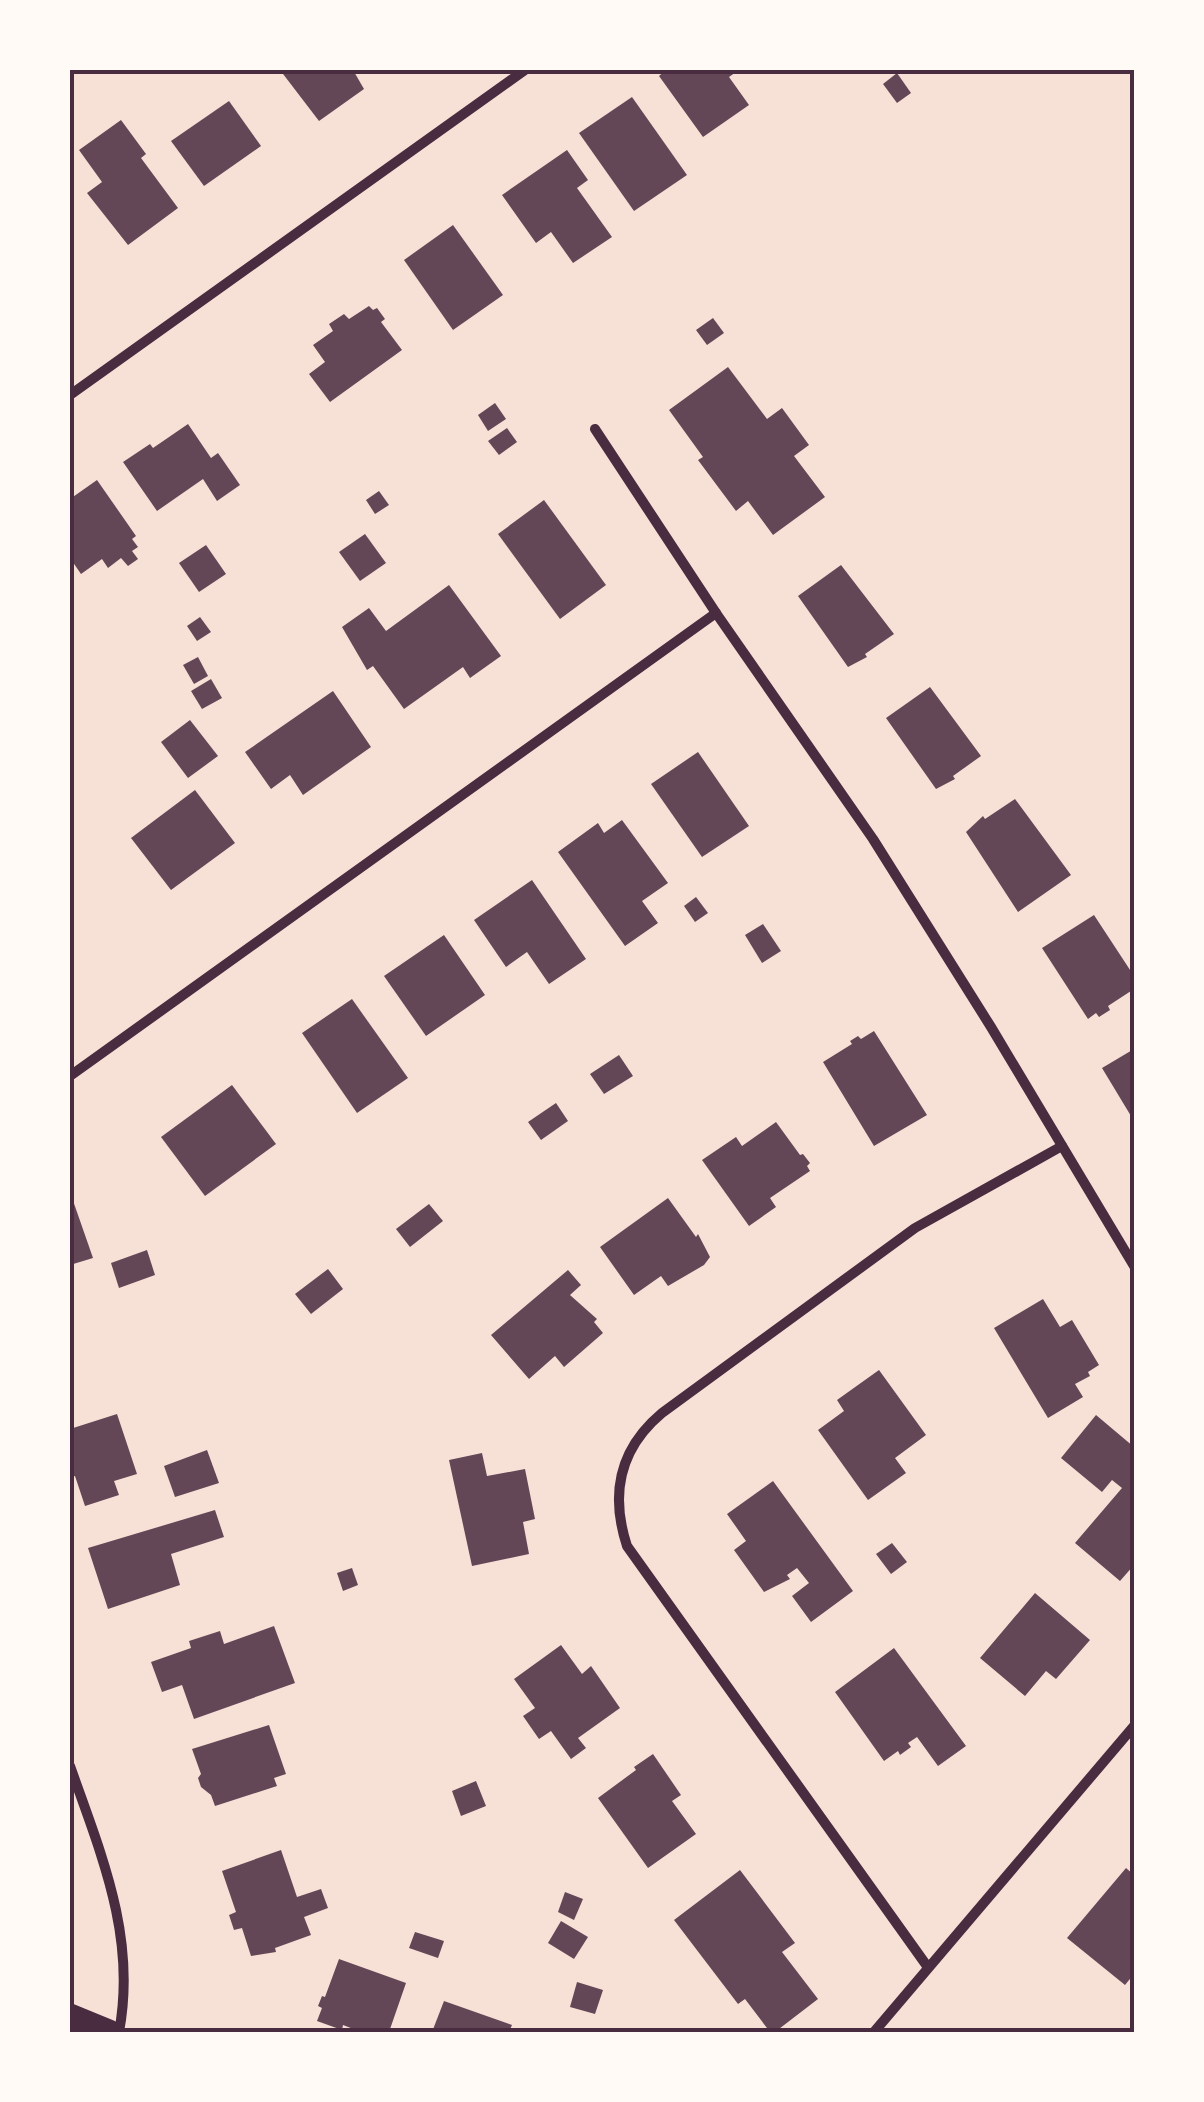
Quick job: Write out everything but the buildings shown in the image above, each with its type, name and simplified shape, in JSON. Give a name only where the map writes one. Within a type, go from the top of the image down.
[{"type":"main road","points":[[70,2016],[109,2032]]},
{"type":"street","points":[[70,395],[525,70]]},
{"type":"street","points":[[596,429],[716,613],[873,839],[1134,1266]]},
{"type":"street","points":[[70,1076],[716,613]]},
{"type":"street","points":[[927,1966],[627,1546],[618,1510],[620,1473],[636,1439],[662,1413],[915,1228],[1062,1146]]},
{"type":"street","points":[[874,2032],[1134,1726]]},
{"type":"street","points":[[70,1766],[115,1894],[120,1919],[124,1958],[119,2032]]}]
